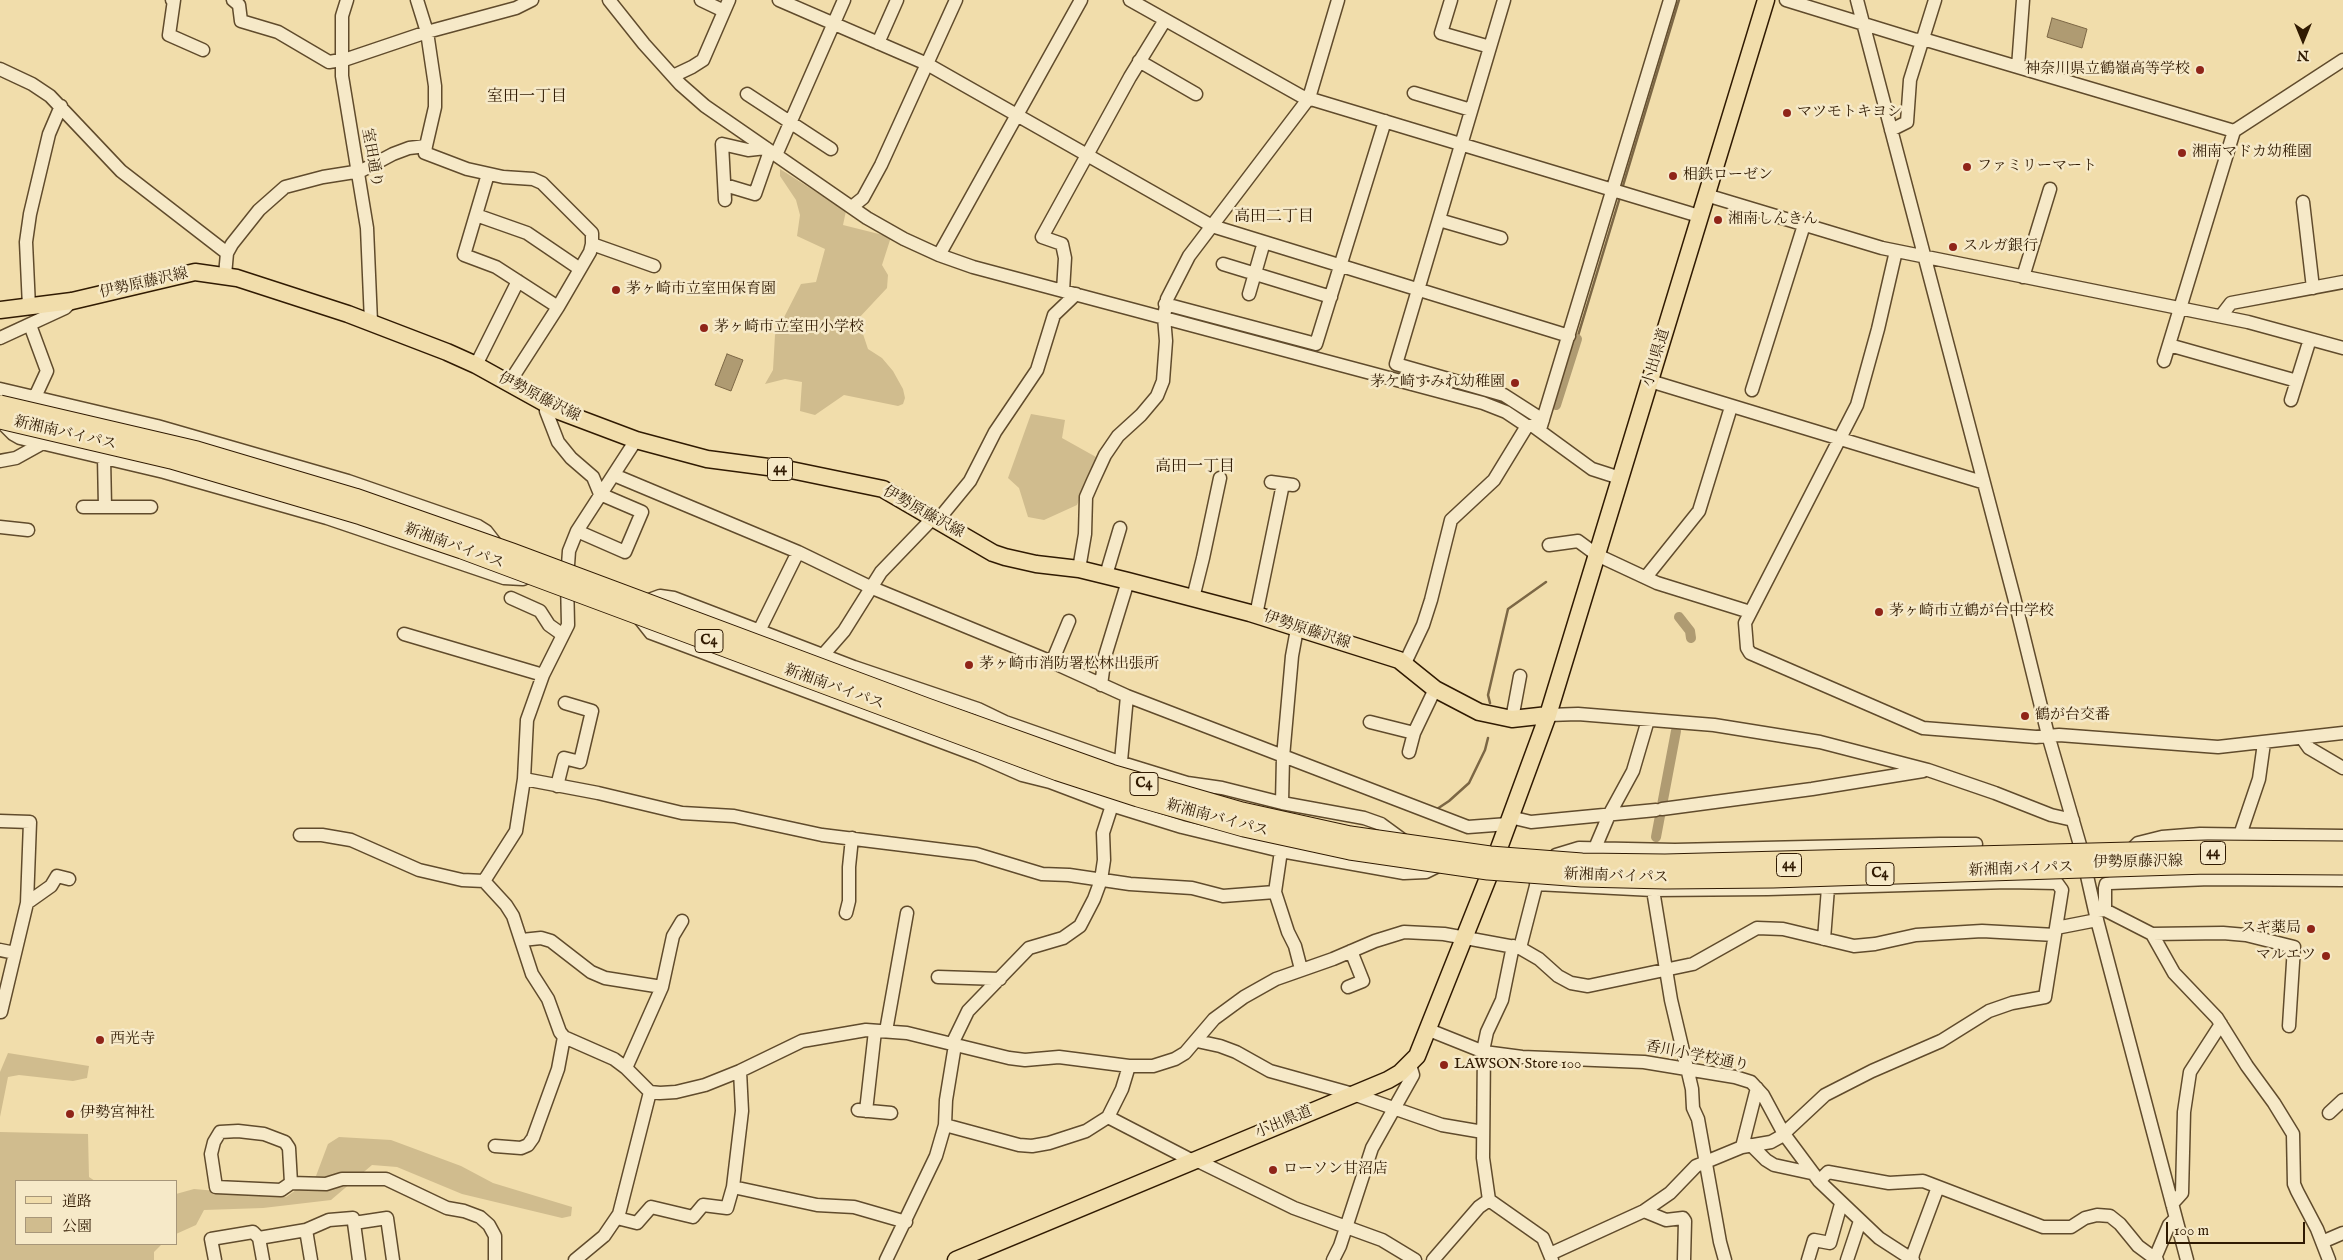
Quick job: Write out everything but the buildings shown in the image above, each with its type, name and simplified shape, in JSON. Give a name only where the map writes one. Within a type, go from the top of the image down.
[{"type":"highway","name":"新湘南バイパス","points":[[0,405],[188,449],[338,493],[512,553],[1084,765],[1225,807],[1350,836],[1490,856],[1582,863],[1748,863],[2208,850],[2343,852]]},
{"type":"highway","name":"新湘南バイパス","points":[[0,420],[171,459],[361,515],[462,549],[1058,771],[1138,797],[1244,827],[1350,850],[1488,870],[1582,877],[1665,879],[1782,878],[2207,864],[2343,863]]},
{"type":"main road","name":"小出県道","points":[[1548,715],[1766,0]]},
{"type":"main road","name":"伊勢原藤沢線","points":[[0,310],[72,301],[196,272],[224,276],[370,322],[476,365],[547,405],[636,440],[707,459],[791,470],[875,488],[894,495],[993,553],[1036,564],[1079,569],[1106,575],[1256,615],[1405,664],[1435,689],[1479,712],[1512,719],[1548,715]]},
{"type":"main road","points":[[1493,863],[1548,715]]},
{"type":"main road","name":"伊勢原藤沢線","points":[[1493,863],[1543,873],[1696,882],[2034,866],[2126,856],[2343,852]]},
{"type":"main road","name":"伊勢原藤沢線","points":[[1543,873],[1947,861],[2083,860],[2343,863]]},
{"type":"main road","name":"小出県道","points":[[956,1260],[1388,1080],[1410,1065],[1417,1056],[1429,1030],[1493,863]]},
{"type":"street","points":[[172,0],[174,0],[169,35],[203,50]]},
{"type":"street","points":[[233,0],[239,5],[241,21],[292,38],[325,60],[341,60],[532,0]]},
{"type":"street","name":"室田通り","points":[[347,0],[342,16],[341,60],[356,171],[367,228],[370,322]]},
{"type":"street","points":[[417,0],[427,32],[435,86],[435,107],[425,153],[488,174],[542,183],[592,233],[590,252],[558,307],[509,383]]},
{"type":"street","points":[[609,0],[644,44],[673,76],[705,106],[853,206],[867,218],[939,255],[973,267],[1070,292],[1164,310],[1316,344],[1385,121]]},
{"type":"street","points":[[673,76],[692,68],[702,60],[726,5],[700,0]]},
{"type":"street","points":[[725,185],[755,194],[771,151],[790,122],[844,0]]},
{"type":"street","points":[[878,43],[897,0]]},
{"type":"street","points":[[853,206],[863,198],[881,164],[956,0]]},
{"type":"street","points":[[939,255],[1081,0]]},
{"type":"street","points":[[1130,0],[1295,93],[1699,216]]},
{"type":"street","points":[[1079,569],[1085,534],[1086,496],[1092,481],[1105,455],[1118,436],[1141,415],[1157,396],[1160,389],[1165,369],[1164,310],[1180,271],[1309,98],[1338,0]]},
{"type":"street","points":[[1451,0],[1441,33],[1490,47]]},
{"type":"street","points":[[1504,0],[1396,364],[1504,395],[1592,468],[1620,478]]},
{"type":"street","points":[[1541,426],[1617,191],[1670,0]]},
{"type":"street","points":[[1786,0],[1916,40],[1923,39],[2234,131]]},
{"type":"street","points":[[1857,0],[1926,258],[2048,735],[2099,913],[2175,1219],[2187,1260]]},
{"type":"street","points":[[1891,130],[1907,122],[1910,80],[1935,0]]},
{"type":"street","points":[[2018,67],[2023,0]]},
{"type":"street","points":[[786,1],[927,64],[1212,226],[1569,336]]},
{"type":"street","points":[[802,689],[820,653],[844,631],[881,572],[936,519],[970,481],[995,432],[1037,370],[1054,315],[1070,292],[1062,244],[1042,237],[1139,61],[1164,20]]},
{"type":"street","points":[[2164,362],[2234,131],[2343,60]]},
{"type":"street","points":[[1139,61],[1196,94]]},
{"type":"street","points":[[0,69],[32,84],[61,106],[121,172],[227,253]]},
{"type":"street","points":[[1414,93],[1471,110]]},
{"type":"street","points":[[747,94],[831,149]]},
{"type":"street","points":[[29,307],[26,242],[30,214],[50,134],[61,106]]},
{"type":"street","points":[[725,200],[722,144],[748,150],[771,151]]},
{"type":"street","points":[[224,276],[227,253],[242,230],[259,210],[285,188],[323,177],[356,171],[361,172],[393,154],[409,148],[426,146]]},
{"type":"street","points":[[488,174],[464,255],[496,267],[558,307]]},
{"type":"street","points":[[2023,277],[2050,190]]},
{"type":"street","points":[[1706,195],[1896,251],[2221,316],[2343,348]]},
{"type":"street","points":[[2303,202],[2313,288]]},
{"type":"street","points":[[476,215],[527,233],[580,269]]},
{"type":"street","points":[[1439,220],[1501,238]]},
{"type":"street","points":[[1752,390],[1804,225]]},
{"type":"street","points":[[1249,294],[1264,242]]},
{"type":"street","points":[[592,244],[654,266]]},
{"type":"street","points":[[1896,251],[1878,329],[1857,404],[1745,623],[1747,648],[1750,653],[1923,728],[2036,737],[2048,735],[2218,747],[2343,733]]},
{"type":"street","points":[[1223,264],[1331,296]]},
{"type":"street","points":[[476,365],[518,280]]},
{"type":"street","points":[[2221,316],[2231,303],[2343,282]]},
{"type":"street","points":[[0,338],[65,308],[72,301]]},
{"type":"street","points":[[1164,310],[1483,403],[1506,412],[1527,426],[1541,426]]},
{"type":"street","points":[[30,325],[47,371],[36,397]]},
{"type":"street","points":[[2291,400],[2310,339]]},
{"type":"street","points":[[2169,345],[2297,382]]},
{"type":"street","points":[[1650,382],[1982,482]]},
{"type":"street","points":[[0,389],[238,448],[378,491],[478,526],[486,531],[506,554],[633,606],[660,596],[674,598],[944,699],[978,709],[1006,722],[1122,764],[1188,783],[1227,789],[1282,803],[1364,818],[1381,824],[1414,847],[1493,863]]},
{"type":"street","points":[[547,405],[546,411],[558,442],[571,458],[593,477],[600,494],[642,512],[625,552],[577,531]]},
{"type":"street","points":[[1646,577],[1699,511],[1731,407]]},
{"type":"street","points":[[0,420],[13,434],[20,438]]},
{"type":"street","points":[[1405,664],[1421,630],[1431,600],[1448,526],[1494,480],[1527,426]]},
{"type":"street","points":[[0,434],[104,457],[327,518],[504,578],[523,579],[535,571],[543,570],[552,574]]},
{"type":"street","points":[[484,881],[516,831],[524,778],[527,720],[543,675],[568,625],[567,579],[569,551],[577,531],[636,440]]},
{"type":"street","points":[[0,461],[16,458],[43,443]]},
{"type":"street","points":[[104,457],[105,506]]},
{"type":"street","points":[[614,474],[798,552],[870,587],[1052,662],[1127,696],[1468,827],[1509,821],[1530,822],[1659,809],[1812,789],[1928,770]]},
{"type":"street","points":[[1193,598],[1220,478]]},
{"type":"street","points":[[1256,615],[1288,485],[1270,482]]},
{"type":"street","points":[[83,506],[150,506]]},
{"type":"street","points":[[0,528],[28,530]]},
{"type":"street","points":[[1106,575],[1120,528]]},
{"type":"street","points":[[1548,545],[1578,541],[1597,555],[1657,583],[1750,612]]},
{"type":"street","points":[[759,631],[798,552]]},
{"type":"street","points":[[1101,685],[1107,649],[1128,581]]},
{"type":"street","points":[[511,598],[540,611],[549,625],[563,635]]},
{"type":"street","points":[[633,606],[638,618],[651,633],[979,756],[1022,775],[1050,782],[1182,827],[1281,851],[1404,873],[1426,872],[1446,863],[1493,863]]},
{"type":"street","points":[[1052,662],[1069,621]]},
{"type":"street","points":[[1282,803],[1283,757],[1292,656],[1297,629]]},
{"type":"street","points":[[404,634],[543,675]]},
{"type":"street","points":[[1512,719],[1520,676]]},
{"type":"street","points":[[1409,752],[1414,733],[1435,689]]},
{"type":"street","points":[[886,1260],[906,1222],[936,1156],[945,1125],[946,1100],[954,1044],[968,1011],[1029,948],[1063,938],[1080,926],[1094,899],[1101,880],[1104,860],[1103,833],[1113,805],[1122,764],[1127,696]]},
{"type":"street","points":[[557,786],[564,758],[580,762],[592,710],[565,703]]},
{"type":"street","points":[[1548,715],[1578,714],[1714,725],[1820,742],[1928,770],[2004,796],[2051,815],[2073,820]]},
{"type":"street","points":[[1595,848],[1609,815],[1633,771],[1648,720]]},
{"type":"street","points":[[1370,722],[1414,733]]},
{"type":"street","points":[[2302,738],[2310,748],[2343,768]]},
{"type":"street","points":[[2240,835],[2259,779],[2264,743]]},
{"type":"street","points":[[524,778],[682,813],[734,816],[790,830],[976,854],[1042,874],[1069,875],[1101,880],[1192,888],[1223,896],[1275,892]]},
{"type":"street","points":[[0,822],[30,822],[27,902],[1,1012]]},
{"type":"street","points":[[2126,856],[2138,843],[2154,838],[2200,834],[2343,836]]},
{"type":"street","points":[[300,835],[322,835],[351,840],[419,870],[462,880],[484,881],[506,905],[513,916],[532,974],[548,1000],[560,1032],[564,1037],[614,1059],[650,1092],[676,1092],[705,1085],[740,1071],[802,1041],[880,1031],[907,1033],[1025,1060],[1060,1057],[1129,1066],[1164,1064],[1185,1053],[1214,1019],[1244,997],[1276,979],[1375,941],[1404,932],[1434,933],[1516,947],[1539,959],[1558,976],[1579,986],[1588,986],[1667,970],[1705,959],[1757,928],[1783,929],[1854,946],[1874,944],[1916,935],[1999,931],[2026,935],[2056,932],[2099,913],[2152,934],[2223,933],[2246,935],[2294,947],[2289,1026]]},
{"type":"street","points":[[846,913],[849,902],[848,867],[852,838]]},
{"type":"street","points":[[1940,844],[1947,861]]},
{"type":"street","points":[[1543,873],[1653,890],[1696,882],[1828,888],[2008,882],[2057,883],[2062,890],[2045,997],[2012,1003],[1989,1011],[1941,1041],[1872,1071],[1825,1095],[1784,1134],[1771,1142],[1746,1146],[1696,1166],[1670,1193],[1644,1211],[1551,1257],[1543,1238],[1489,1200],[1483,1158],[1483,1132],[1484,1052],[1487,1032],[1502,1000],[1516,947],[1543,873],[1556,855],[1569,850],[1595,848],[1674,850],[1976,844]]},
{"type":"street","points":[[1281,851],[1275,892],[1288,932],[1295,946],[1301,969]]},
{"type":"street","points":[[2209,862],[2210,879]]},
{"type":"street","points":[[2008,882],[2034,866]]},
{"type":"street","points":[[27,902],[51,886],[57,876],[69,878]]},
{"type":"street","points":[[2099,913],[2106,884],[2110,883],[2210,879],[2343,880]]},
{"type":"street","points":[[1824,939],[1828,888]]},
{"type":"street","points":[[1653,890],[1693,1108],[1698,1119],[1720,1242],[1725,1260]]},
{"type":"street","points":[[890,1113],[862,1110],[907,912]]},
{"type":"street","points":[[626,1068],[662,987],[673,936],[682,921]]},
{"type":"street","points":[[2152,934],[2174,973],[2221,1024],[2247,1066],[2289,1126],[2293,1134],[2294,1184],[2329,1260]]},
{"type":"street","points":[[522,940],[541,938],[552,941],[591,972],[606,978],[662,987]]},
{"type":"street","points":[[0,950],[15,953]]},
{"type":"street","points":[[1348,987],[1362,981],[1350,951]]},
{"type":"street","points":[[938,977],[1000,979]]},
{"type":"street","points":[[2172,1204],[2182,1192],[2184,1112],[2190,1072],[2221,1024]]},
{"type":"street","name":"香川小学校通り","points":[[1429,1030],[1484,1052],[1547,1058],[1636,1061],[1742,1079],[1757,1088],[1763,1095],[1784,1134],[1815,1177],[1841,1204],[1890,1247],[1913,1260]]},
{"type":"street","points":[[495,1146],[521,1148],[528,1145],[534,1138],[558,1069],[564,1037]]},
{"type":"street","points":[[1197,1041],[1220,1046],[1270,1071],[1353,1094],[1442,1125],[1483,1132]]},
{"type":"street","points":[[1333,1260],[1372,1148],[1413,1075],[1410,1065]]},
{"type":"street","points":[[945,1125],[1019,1145],[1032,1146],[1049,1143],[1086,1131],[1108,1117],[1122,1089],[1129,1066]]},
{"type":"street","points":[[617,1218],[637,1223],[651,1207],[693,1217],[703,1206],[728,1208],[733,1187],[742,1111],[740,1071]]},
{"type":"street","points":[[1746,1146],[1757,1088]]},
{"type":"street","points":[[575,1260],[604,1236],[617,1218],[650,1092]]},
{"type":"street","points":[[2329,1113],[2343,1100]]},
{"type":"street","points":[[1108,1117],[1294,1208],[1382,1240],[1415,1260]]},
{"type":"street","points":[[291,1183],[289,1148],[285,1142],[264,1134],[238,1131],[220,1132],[214,1142],[211,1154],[216,1187],[281,1190],[291,1183],[326,1184],[342,1179],[386,1179],[447,1208],[464,1211],[480,1217],[489,1225],[495,1236],[495,1260]]},
{"type":"street","points":[[1746,1146],[1774,1165],[1815,1177],[1828,1172],[1889,1184],[1923,1181],[2042,1227],[2071,1227],[2084,1218],[2097,1215],[2110,1216],[2120,1224],[2138,1246],[2156,1259],[2169,1225],[2175,1219]]},
{"type":"street","points":[[733,1187],[817,1205],[854,1207],[906,1222]]},
{"type":"street","points":[[1913,1260],[1913,1254],[1938,1187]]},
{"type":"street","points":[[1432,1260],[1479,1207],[1489,1200]]},
{"type":"street","points":[[1808,1260],[1814,1240],[1830,1243],[1841,1204]]},
{"type":"street","points":[[1644,1211],[1666,1220],[1683,1218],[1685,1221],[1684,1260]]},
{"type":"street","points":[[259,1238],[306,1230],[329,1220],[352,1218],[359,1260]]},
{"type":"street","points":[[354,1223],[387,1218],[393,1260]]},
{"type":"street","points":[[1847,1260],[1860,1221]]},
{"type":"street","points":[[306,1230],[311,1260]]},
{"type":"street","points":[[215,1260],[211,1239],[253,1232],[259,1238],[263,1260]]},
{"type":"street","points":[[2322,1242],[2343,1234]]},
{"type":"green space","points":[[780,169],[846,211],[843,225],[891,237],[882,265],[888,275],[887,288],[858,319],[868,349],[882,358],[893,371],[903,389],[905,398],[903,404],[898,406],[844,395],[815,415],[800,411],[802,382],[785,379],[765,384],[773,370],[775,335],[801,284],[816,282],[825,249],[797,236],[800,215],[796,200],[780,176]]},
{"type":"green space","points":[[1031,414],[1065,420],[1062,438],[1096,457],[1077,505],[1044,520],[1028,517],[1019,488],[1008,478]]},
{"type":"green space","points":[[8,1053],[89,1066],[87,1078],[73,1081],[19,1075],[8,1077],[0,1117],[0,1072]]},
{"type":"green space","points":[[0,1132],[88,1134],[89,1177],[94,1180],[15,1180],[15,1245],[161,1245],[154,1252],[154,1260],[0,1260]]},
{"type":"green space","points":[[339,1137],[391,1140],[461,1166],[493,1183],[572,1207],[571,1216],[562,1218],[462,1194],[397,1167],[372,1165],[331,1200],[263,1208],[204,1210],[196,1225],[178,1233],[178,1193],[194,1189],[286,1197],[316,1176],[328,1144]]},
{"type":"shaded area","points":[[2052,18],[2087,29],[2082,48],[2047,37]]},
{"type":"shaded area","points":[[727,354],[743,360],[731,391],[715,385]]},
{"type":"waterway","points":[[1622,189],[1679,0]]},
{"type":"waterway","points":[[1577,339],[1620,197]]},
{"type":"waterway","points":[[1556,405],[1577,339]]},
{"type":"waterway","points":[[1490,703],[1488,695],[1508,609],[1546,582]]},
{"type":"waterway","points":[[1679,617],[1690,631],[1691,638]]},
{"type":"waterway","points":[[1656,837],[1676,731]]},
{"type":"waterway","points":[[1437,809],[1469,783],[1485,750],[1488,738]]},
{"type":"place","name":"神奈川県立鶴嶺高等学校","points":[[2200,70]]},
{"type":"place","name":"マツモトキヨシ","points":[[1787,113]]},
{"type":"place","name":"湘南マドカ幼稚園","points":[[2182,153]]},
{"type":"place","name":"ファミリーマート","points":[[1967,167]]},
{"type":"place","name":"相鉄ローゼン","points":[[1673,176]]},
{"type":"place","name":"湘南しんきん","points":[[1718,220]]},
{"type":"place","name":"スルガ銀行","points":[[1953,247]]},
{"type":"place","name":"茅ヶ崎市立室田保育園","points":[[616,290]]},
{"type":"place","name":"茅ヶ崎市立室田小学校","points":[[704,328]]},
{"type":"place","name":"茅ケ崎すみれ幼稚園","points":[[1515,383]]},
{"type":"place","name":"茅ヶ崎市立鶴が台中学校","points":[[1879,612]]},
{"type":"place","name":"茅ヶ崎市消防署松林出張所","points":[[969,665]]},
{"type":"place","name":"鶴が台交番","points":[[2025,716]]},
{"type":"place","name":"スギ薬局","points":[[2311,929]]},
{"type":"place","name":"マルエツ","points":[[2326,956]]},
{"type":"place","name":"西光寺","points":[[100,1040]]},
{"type":"place","name":"LAWSON Store 100","points":[[1444,1065]]},
{"type":"place","name":"伊勢宮神社","points":[[70,1114]]},
{"type":"place","name":"ローソン甘沼店","points":[[1273,1170]]},
{"type":"district","name":"室田一丁目","points":[[527,98]]},
{"type":"district","name":"高田二丁目","points":[[1274,218]]},
{"type":"district","name":"高田一丁目","points":[[1195,468]]}]
